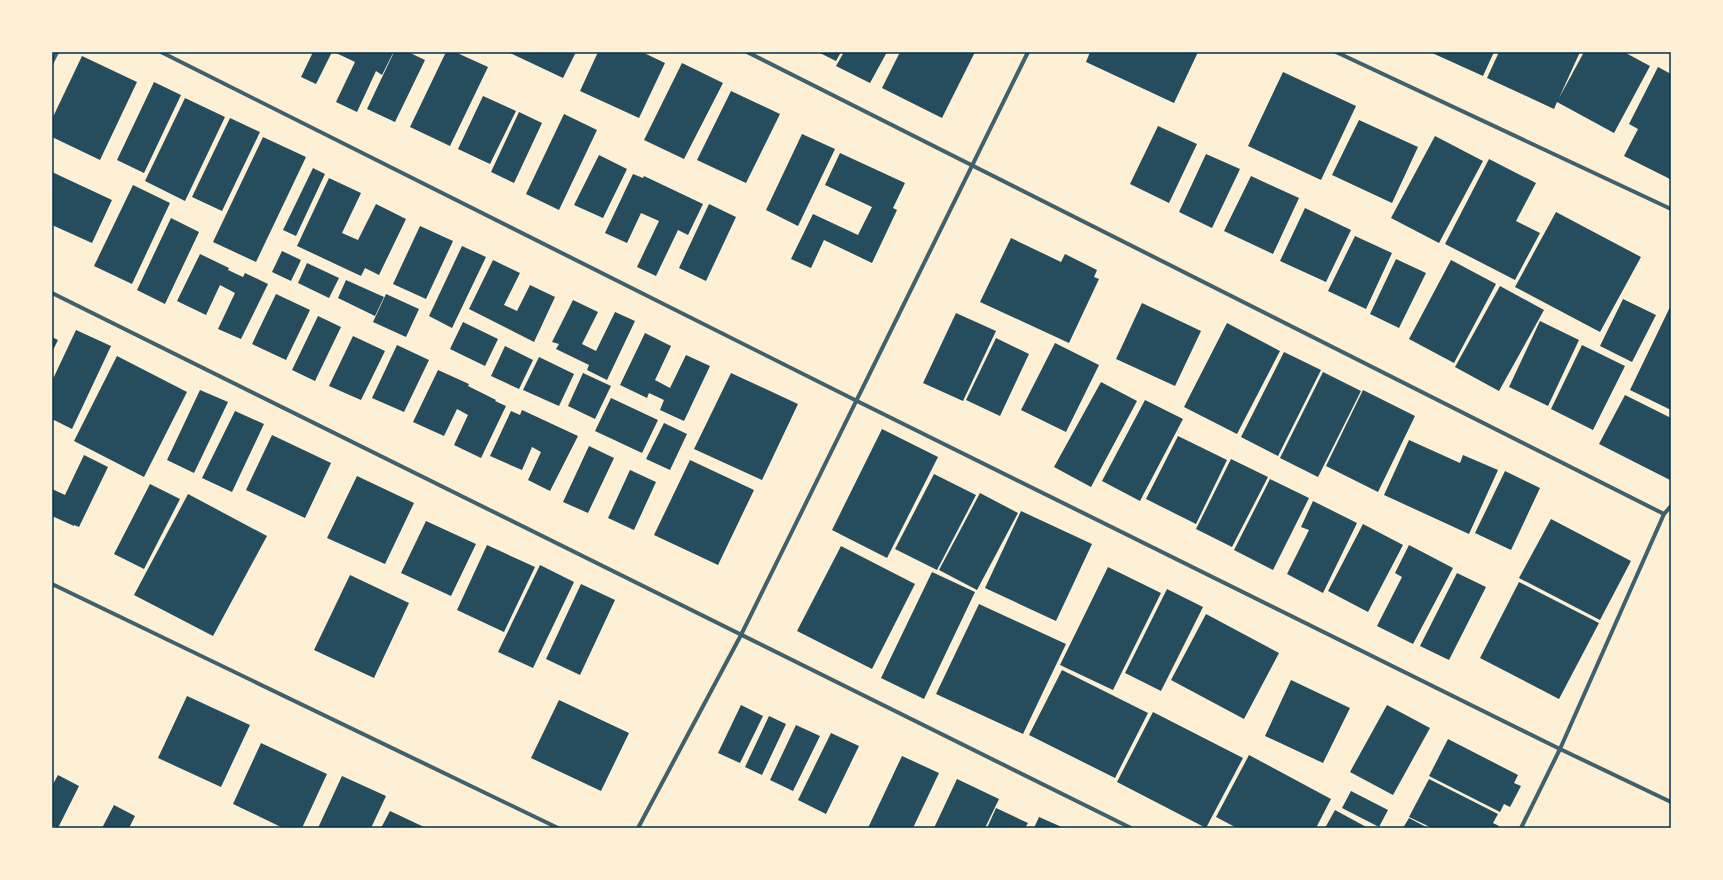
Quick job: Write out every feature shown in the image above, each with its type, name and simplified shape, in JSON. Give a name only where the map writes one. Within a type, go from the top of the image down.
[{"type":"street","points":[[52,62],[57,52]]},
{"type":"street","points":[[161,52],[857,401],[1560,749],[1671,802]]},
{"type":"street","points":[[747,52],[1664,514]]},
{"type":"street","points":[[638,828],[741,635],[1028,52]]},
{"type":"street","points":[[1336,52],[1671,209]]},
{"type":"street","points":[[52,293],[1131,828]]},
{"type":"street","points":[[1521,828],[1560,749],[1664,514],[1671,506]]},
{"type":"street","points":[[52,584],[558,828]]},
{"type":"building","points":[[313,52],[332,52],[316,84],[301,77]]},
{"type":"building","points":[[334,52],[393,53],[382,75],[376,71],[357,112],[336,102],[355,62]]},
{"type":"building","points":[[394,52],[408,52],[425,60],[395,122],[367,109]]},
{"type":"building","points":[[446,52],[455,52],[488,67],[450,146],[410,127]]},
{"type":"building","points":[[508,52],[576,52],[563,78]]},
{"type":"building","points":[[598,52],[642,52],[665,63],[639,118],[580,91]]},
{"type":"building","points":[[818,52],[841,52],[836,61]]},
{"type":"building","points":[[844,52],[887,52],[870,83],[836,66]]},
{"type":"building","points":[[900,52],[975,52],[942,118],[882,88]]},
{"type":"building","points":[[1090,52],[1198,52],[1174,103],[1086,62]]},
{"type":"building","points":[[1430,52],[1494,52],[1483,76]]},
{"type":"building","points":[[1499,52],[1580,52],[1559,98],[1584,52],[1624,52],[1650,66],[1614,133],[1557,102],[1554,109],[1487,78]]},
{"type":"building","points":[[82,56],[137,82],[100,160],[52,137],[52,119]]},
{"type":"building","points":[[682,63],[723,83],[684,159],[644,140]]},
{"type":"building","points":[[1658,67],[1671,74],[1670,179],[1624,156],[1638,129],[1629,124]]},
{"type":"building","points":[[1283,72],[1356,106],[1321,180],[1248,146]]},
{"type":"building","points":[[154,82],[181,95],[144,173],[117,160]]},
{"type":"building","points":[[731,91],[780,114],[746,183],[697,160]]},
{"type":"building","points":[[483,96],[516,111],[490,164],[458,149]]},
{"type":"building","points":[[185,98],[225,117],[185,201],[145,181]]},
{"type":"building","points":[[519,112],[542,123],[514,183],[491,172]]},
{"type":"building","points":[[564,114],[597,130],[559,210],[526,194]]},
{"type":"building","points":[[230,118],[260,132],[222,211],[192,197]]},
{"type":"building","points":[[1359,120],[1418,147],[1392,203],[1332,175]]},
{"type":"building","points":[[1158,126],[1197,144],[1169,203],[1130,184]]},
{"type":"building","points":[[802,134],[835,149],[798,226],[766,210]]},
{"type":"building","points":[[1435,136],[1483,161],[1439,243],[1391,218]]},
{"type":"building","points":[[263,137],[306,157],[256,262],[213,242]]},
{"type":"building","points":[[840,153],[905,183],[893,208],[897,210],[872,263],[824,240],[811,268],[791,259],[813,214],[858,235],[872,207],[825,185]]},
{"type":"building","points":[[1206,154],[1240,169],[1212,228],[1179,212]]},
{"type":"building","points":[[599,155],[627,169],[603,218],[574,205]]},
{"type":"building","points":[[1489,159],[1536,183],[1516,221],[1540,233],[1515,280],[1445,244]]},
{"type":"building","points":[[313,168],[325,174],[296,236],[283,230]]},
{"type":"building","points":[[52,172],[112,200],[92,243],[52,225]]},
{"type":"building","points":[[633,174],[643,178],[644,176],[703,204],[688,235],[678,230],[656,276],[637,267],[659,221],[641,213],[627,243],[605,233]]},
{"type":"building","points":[[1251,176],[1299,198],[1273,254],[1224,231]]},
{"type":"building","points":[[329,178],[361,193],[342,233],[358,240],[376,204],[406,219],[379,275],[365,268],[361,276],[297,246]]},
{"type":"building","points":[[133,185],[170,203],[132,284],[94,266]]},
{"type":"building","points":[[709,204],[736,217],[706,281],[679,268]]},
{"type":"building","points":[[1305,208],[1351,230],[1326,282],[1280,261]]},
{"type":"building","points":[[1556,212],[1641,257],[1600,332],[1515,287]]},
{"type":"building","points":[[171,218],[199,232],[165,304],[137,290]]},
{"type":"building","points":[[420,226],[453,241],[426,299],[393,284]]},
{"type":"building","points":[[1355,236],[1392,253],[1366,309],[1328,291]]},
{"type":"building","points":[[1011,238],[1061,262],[1065,254],[1097,270],[1094,277],[1099,279],[1069,343],[980,302]]},
{"type":"building","points":[[462,246],[486,257],[452,328],[429,316]]},
{"type":"building","points":[[282,251],[301,260],[291,281],[272,272]]},
{"type":"building","points":[[200,254],[229,268],[228,270],[243,277],[245,273],[268,284],[241,339],[218,329],[235,293],[220,285],[206,315],[177,301]]},
{"type":"building","points":[[1396,259],[1426,273],[1399,328],[1370,314]]},
{"type":"building","points":[[493,260],[520,273],[504,305],[517,311],[530,285],[555,297],[534,342],[469,309]]},
{"type":"building","points":[[1451,260],[1496,284],[1454,363],[1409,339]]},
{"type":"building","points":[[307,263],[339,278],[329,298],[298,283]]},
{"type":"building","points":[[346,280],[384,297],[375,316],[338,298]]},
{"type":"building","points":[[1500,286],[1544,310],[1499,391],[1455,367]]},
{"type":"building","points":[[276,294],[310,310],[286,360],[252,344]]},
{"type":"building","points":[[386,294],[419,309],[406,337],[373,322]]},
{"type":"building","points":[[1623,299],[1656,315],[1632,362],[1600,346]]},
{"type":"building","points":[[573,300],[598,312],[582,344],[596,351],[615,312],[635,321],[607,380],[587,370],[589,365],[556,349],[559,344],[552,342]]},
{"type":"building","points":[[1142,303],[1201,331],[1175,386],[1116,359]]},
{"type":"building","points":[[1671,305],[1671,410],[1630,390]]},
{"type":"building","points":[[956,313],[996,331],[963,401],[923,383]]},
{"type":"building","points":[[318,316],[341,327],[315,381],[292,370]]},
{"type":"building","points":[[1540,321],[1579,340],[1548,406],[1509,387]]},
{"type":"building","points":[[463,322],[498,339],[485,366],[450,349]]},
{"type":"building","points":[[1227,323],[1280,351],[1237,434],[1184,407]]},
{"type":"building","points":[[76,330],[111,346],[72,429],[52,419],[52,381]]},
{"type":"building","points":[[645,333],[671,346],[655,380],[670,388],[686,355],[710,366],[684,421],[660,410],[664,400],[649,393],[647,398],[620,385]]},
{"type":"building","points":[[353,336],[385,351],[361,400],[329,386]]},
{"type":"building","points":[[52,337],[58,340],[52,352]]},
{"type":"building","points":[[996,338],[1029,354],[1000,416],[966,400]]},
{"type":"building","points":[[1055,343],[1099,365],[1066,432],[1021,410]]},
{"type":"building","points":[[397,345],[429,360],[404,412],[372,398]]},
{"type":"building","points":[[1582,345],[1625,366],[1593,430],[1551,409]]},
{"type":"building","points":[[505,346],[533,360],[519,389],[491,376]]},
{"type":"building","points":[[1284,352],[1321,370],[1278,456],[1241,437]]},
{"type":"building","points":[[117,356],[187,392],[144,477],[74,441]]},
{"type":"building","points":[[539,357],[574,374],[559,406],[523,390]]},
{"type":"building","points":[[438,370],[469,384],[468,386],[506,406],[481,458],[454,445],[468,415],[457,409],[444,436],[413,422]]},
{"type":"building","points":[[1323,372],[1361,391],[1318,477],[1280,458]]},
{"type":"building","points":[[583,373],[611,386],[595,419],[568,406]]},
{"type":"building","points":[[731,373],[798,404],[762,480],[694,449]]},
{"type":"building","points":[[1101,382],[1137,401],[1091,487],[1054,467]]},
{"type":"building","points":[[200,390],[228,402],[194,473],[167,460]]},
{"type":"building","points":[[1363,390],[1415,416],[1378,492],[1326,466]]},
{"type":"building","points":[[1625,395],[1671,418],[1670,480],[1599,444]]},
{"type":"building","points":[[611,398],[658,420],[642,453],[595,431]]},
{"type":"building","points":[[1145,400],[1183,419],[1140,501],[1102,481]]},
{"type":"building","points":[[522,410],[578,436],[550,491],[528,480],[541,452],[532,447],[522,470],[490,456],[511,411],[520,415]]},
{"type":"building","points":[[235,411],[264,424],[232,492],[202,478]]},
{"type":"building","points":[[664,423],[687,434],[670,470],[646,459]]},
{"type":"building","points":[[882,429],[938,457],[887,558],[832,530]]},
{"type":"building","points":[[272,435],[331,463],[305,518],[246,490]]},
{"type":"building","points":[[1178,436],[1227,460],[1196,524],[1146,499]]},
{"type":"building","points":[[1409,440],[1460,463],[1463,455],[1498,470],[1469,534],[1384,495]]},
{"type":"building","points":[[589,446],[614,458],[588,513],[563,502]]},
{"type":"building","points":[[84,455],[108,467],[79,527],[52,516],[52,489],[65,495]]},
{"type":"building","points":[[1231,459],[1268,477],[1232,547],[1196,529]]},
{"type":"building","points":[[690,460],[754,490],[718,565],[654,535]]},
{"type":"building","points":[[630,470],[656,482],[634,530],[608,518]]},
{"type":"building","points":[[1505,471],[1540,488],[1511,550],[1475,533]]},
{"type":"building","points":[[934,474],[976,495],[937,570],[895,549]]},
{"type":"building","points":[[357,476],[414,503],[385,564],[327,538]]},
{"type":"building","points":[[1270,479],[1309,498],[1273,570],[1234,550]]},
{"type":"building","points":[[150,484],[180,499],[144,569],[114,554]]},
{"type":"building","points":[[980,493],[1018,513],[977,590],[939,570]]},
{"type":"building","points":[[188,494],[267,536],[213,636],[134,595]]},
{"type":"building","points":[[1313,501],[1357,523],[1323,593],[1287,574],[1309,530],[1301,527]]},
{"type":"building","points":[[1021,511],[1092,544],[1056,621],[985,588]]},
{"type":"building","points":[[1551,519],[1631,561],[1600,620],[1519,578]]},
{"type":"building","points":[[426,521],[476,544],[451,596],[401,573]]},
{"type":"building","points":[[1363,524],[1403,545],[1368,612],[1328,591]]},
{"type":"building","points":[[487,545],[535,567],[504,632],[457,610]]},
{"type":"building","points":[[1409,545],[1453,568],[1413,644],[1377,626],[1402,577],[1395,573]]},
{"type":"building","points":[[841,546],[915,584],[872,669],[797,631]]},
{"type":"building","points":[[540,565],[574,582],[533,668],[498,652]]},
{"type":"building","points":[[1108,567],[1161,593],[1113,690],[1060,665]]},
{"type":"building","points":[[932,572],[975,592],[924,699],[881,678]]},
{"type":"building","points":[[1457,573],[1486,587],[1449,660],[1420,646]]},
{"type":"building","points":[[350,575],[409,603],[374,678],[314,650]]},
{"type":"building","points":[[1519,582],[1599,623],[1559,699],[1480,658]]},
{"type":"building","points":[[581,584],[615,600],[580,675],[546,659]]},
{"type":"building","points":[[1167,589],[1203,607],[1161,691],[1125,673]]},
{"type":"building","points":[[979,604],[1066,644],[1023,734],[936,694]]},
{"type":"building","points":[[1206,614],[1279,653],[1244,719],[1171,680]]},
{"type":"building","points":[[1062,670],[1148,713],[1115,778],[1029,735]]},
{"type":"building","points":[[1291,680],[1350,708],[1323,763],[1265,736]]},
{"type":"building","points":[[187,696],[250,725],[221,787],[158,758]]},
{"type":"building","points":[[559,700],[629,733],[601,791],[531,758]]},
{"type":"building","points":[[741,705],[763,716],[740,763],[718,753]]},
{"type":"building","points":[[1387,705],[1430,728],[1393,795],[1350,772]]},
{"type":"building","points":[[1153,712],[1243,758],[1206,828],[1117,782]]},
{"type":"building","points":[[769,716],[786,724],[762,775],[745,767]]},
{"type":"building","points":[[796,725],[820,736],[793,791],[770,780]]},
{"type":"building","points":[[831,733],[859,746],[826,814],[798,800]]},
{"type":"building","points":[[1448,739],[1518,775],[1514,783],[1521,786],[1510,807],[1504,804],[1500,812],[1429,776]]},
{"type":"building","points":[[261,743],[327,774],[302,828],[283,828],[233,804]]},
{"type":"building","points":[[1249,755],[1331,799],[1316,828],[1237,828],[1216,817]]},
{"type":"building","points":[[902,756],[939,773],[913,828],[868,828]]},
{"type":"building","points":[[58,775],[79,786],[58,828],[52,825],[52,786]]},
{"type":"building","points":[[342,776],[386,796],[371,828],[318,828]]},
{"type":"building","points":[[957,779],[999,799],[985,828],[934,828]]},
{"type":"building","points":[[1429,779],[1498,814],[1493,823],[1499,826],[1498,828],[1432,828],[1409,817]]},
{"type":"building","points":[[1351,791],[1388,810],[1379,827],[1342,808]]},
{"type":"building","points":[[114,805],[135,816],[129,828],[102,828]]},
{"type":"building","points":[[996,808],[1028,823],[1025,828],[987,828]]},
{"type":"building","points":[[1335,810],[1368,828],[1325,828]]},
{"type":"building","points":[[390,811],[424,827],[424,828],[381,828]]},
{"type":"building","points":[[1039,817],[1064,828],[1034,828]]},
{"type":"building","points":[[1409,818],[1428,828],[1403,828]]}]
